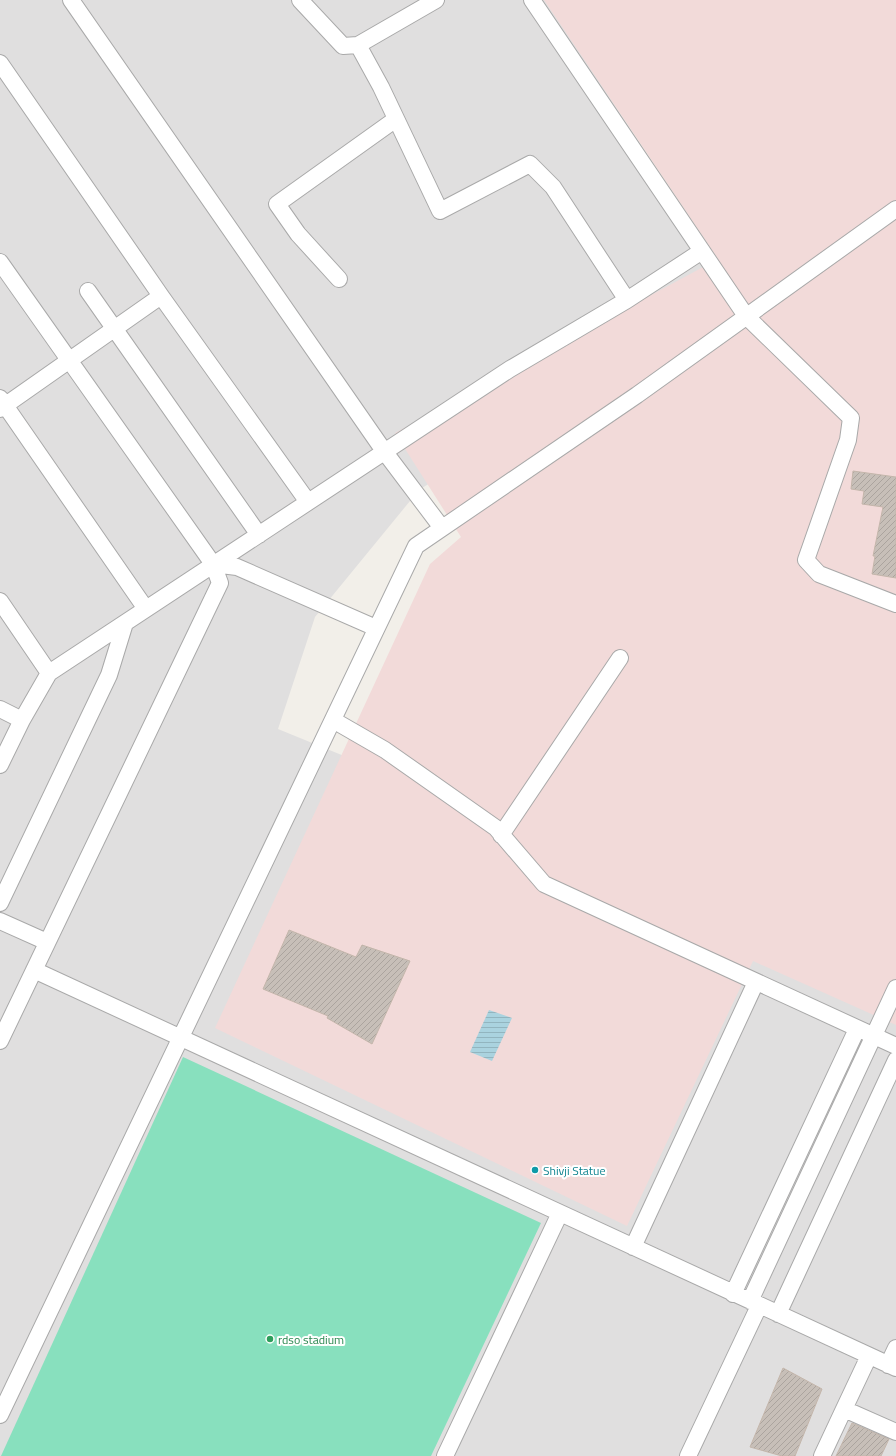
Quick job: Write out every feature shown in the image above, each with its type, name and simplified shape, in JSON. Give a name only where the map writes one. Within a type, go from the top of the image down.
[{"type":"street","points":[[71,0],[384,451],[442,528]]},
{"type":"street","points":[[300,0],[343,46],[358,45],[436,0]]},
{"type":"street","points":[[532,0],[746,316],[851,418],[848,440],[806,560],[818,574],[896,604]]},
{"type":"street","points":[[358,45],[381,87],[440,211],[530,164],[553,187],[627,300]]},
{"type":"street","points":[[0,63],[161,296],[308,502]]},
{"type":"street","points":[[339,279],[298,234],[277,204],[396,119]]},
{"type":"street","points":[[0,1416],[416,546],[637,395],[896,209]]},
{"type":"street","points":[[0,765],[22,720],[49,673],[510,369],[627,300],[702,251]]},
{"type":"street","points":[[0,262],[213,564],[220,583],[0,1041]]},
{"type":"street","points":[[88,290],[259,535]]},
{"type":"street","points":[[146,609],[2,404],[70,360],[161,296]]},
{"type":"street","points":[[213,564],[237,567],[376,628]]},
{"type":"street","points":[[0,601],[49,673]]},
{"type":"street","points":[[0,903],[109,675],[125,623]]},
{"type":"street","points":[[502,834],[620,658]]},
{"type":"street","points":[[0,709],[22,720]]},
{"type":"street","points":[[333,720],[385,750],[496,828],[544,884],[896,1046]]},
{"type":"street","points":[[0,921],[47,942]]},
{"type":"street","points":[[34,970],[892,1367],[896,1348]]},
{"type":"street","points":[[633,1247],[756,982]]},
{"type":"street","points":[[688,1456],[754,1303],[896,988]]},
{"type":"street","points":[[733,1294],[857,1029]]},
{"type":"street","points":[[778,1314],[896,1060]]},
{"type":"street","points":[[445,1456],[560,1213]]},
{"type":"street","points":[[822,1456],[869,1356]]},
{"type":"street","points":[[844,1409],[896,1432]]},
{"type":"shaded area","points":[[0,0],[546,0],[735,289],[419,490],[315,617],[278,729],[896,981],[896,1456],[0,1456]]},
{"type":"shaded area","points":[[544,0],[896,0],[896,1025],[753,961],[627,1226],[215,1028],[430,564],[461,537],[395,433],[718,259]]},
{"type":"green space","name":"rdso stadium","points":[[183,1057],[541,1223],[431,1456],[1,1456]]},
{"type":"water","points":[[489,1010],[512,1018],[492,1061],[470,1052]]},
{"type":"building","points":[[853,471],[896,477],[896,578],[872,574],[875,556],[873,556],[883,507],[862,504],[864,491],[851,489]]},
{"type":"building","points":[[289,930],[356,957],[362,945],[410,961],[372,1044],[327,1018],[328,1016],[263,989]]},
{"type":"building","points":[[783,1368],[822,1389],[795,1456],[782,1456],[750,1447]]},
{"type":"building","points":[[852,1423],[889,1439],[881,1456],[836,1456]]},
{"type":"place","name":"Shivji Statue","points":[[535,1170]]},
{"type":"place","name":"rdso stadium","points":[[270,1339]]}]
